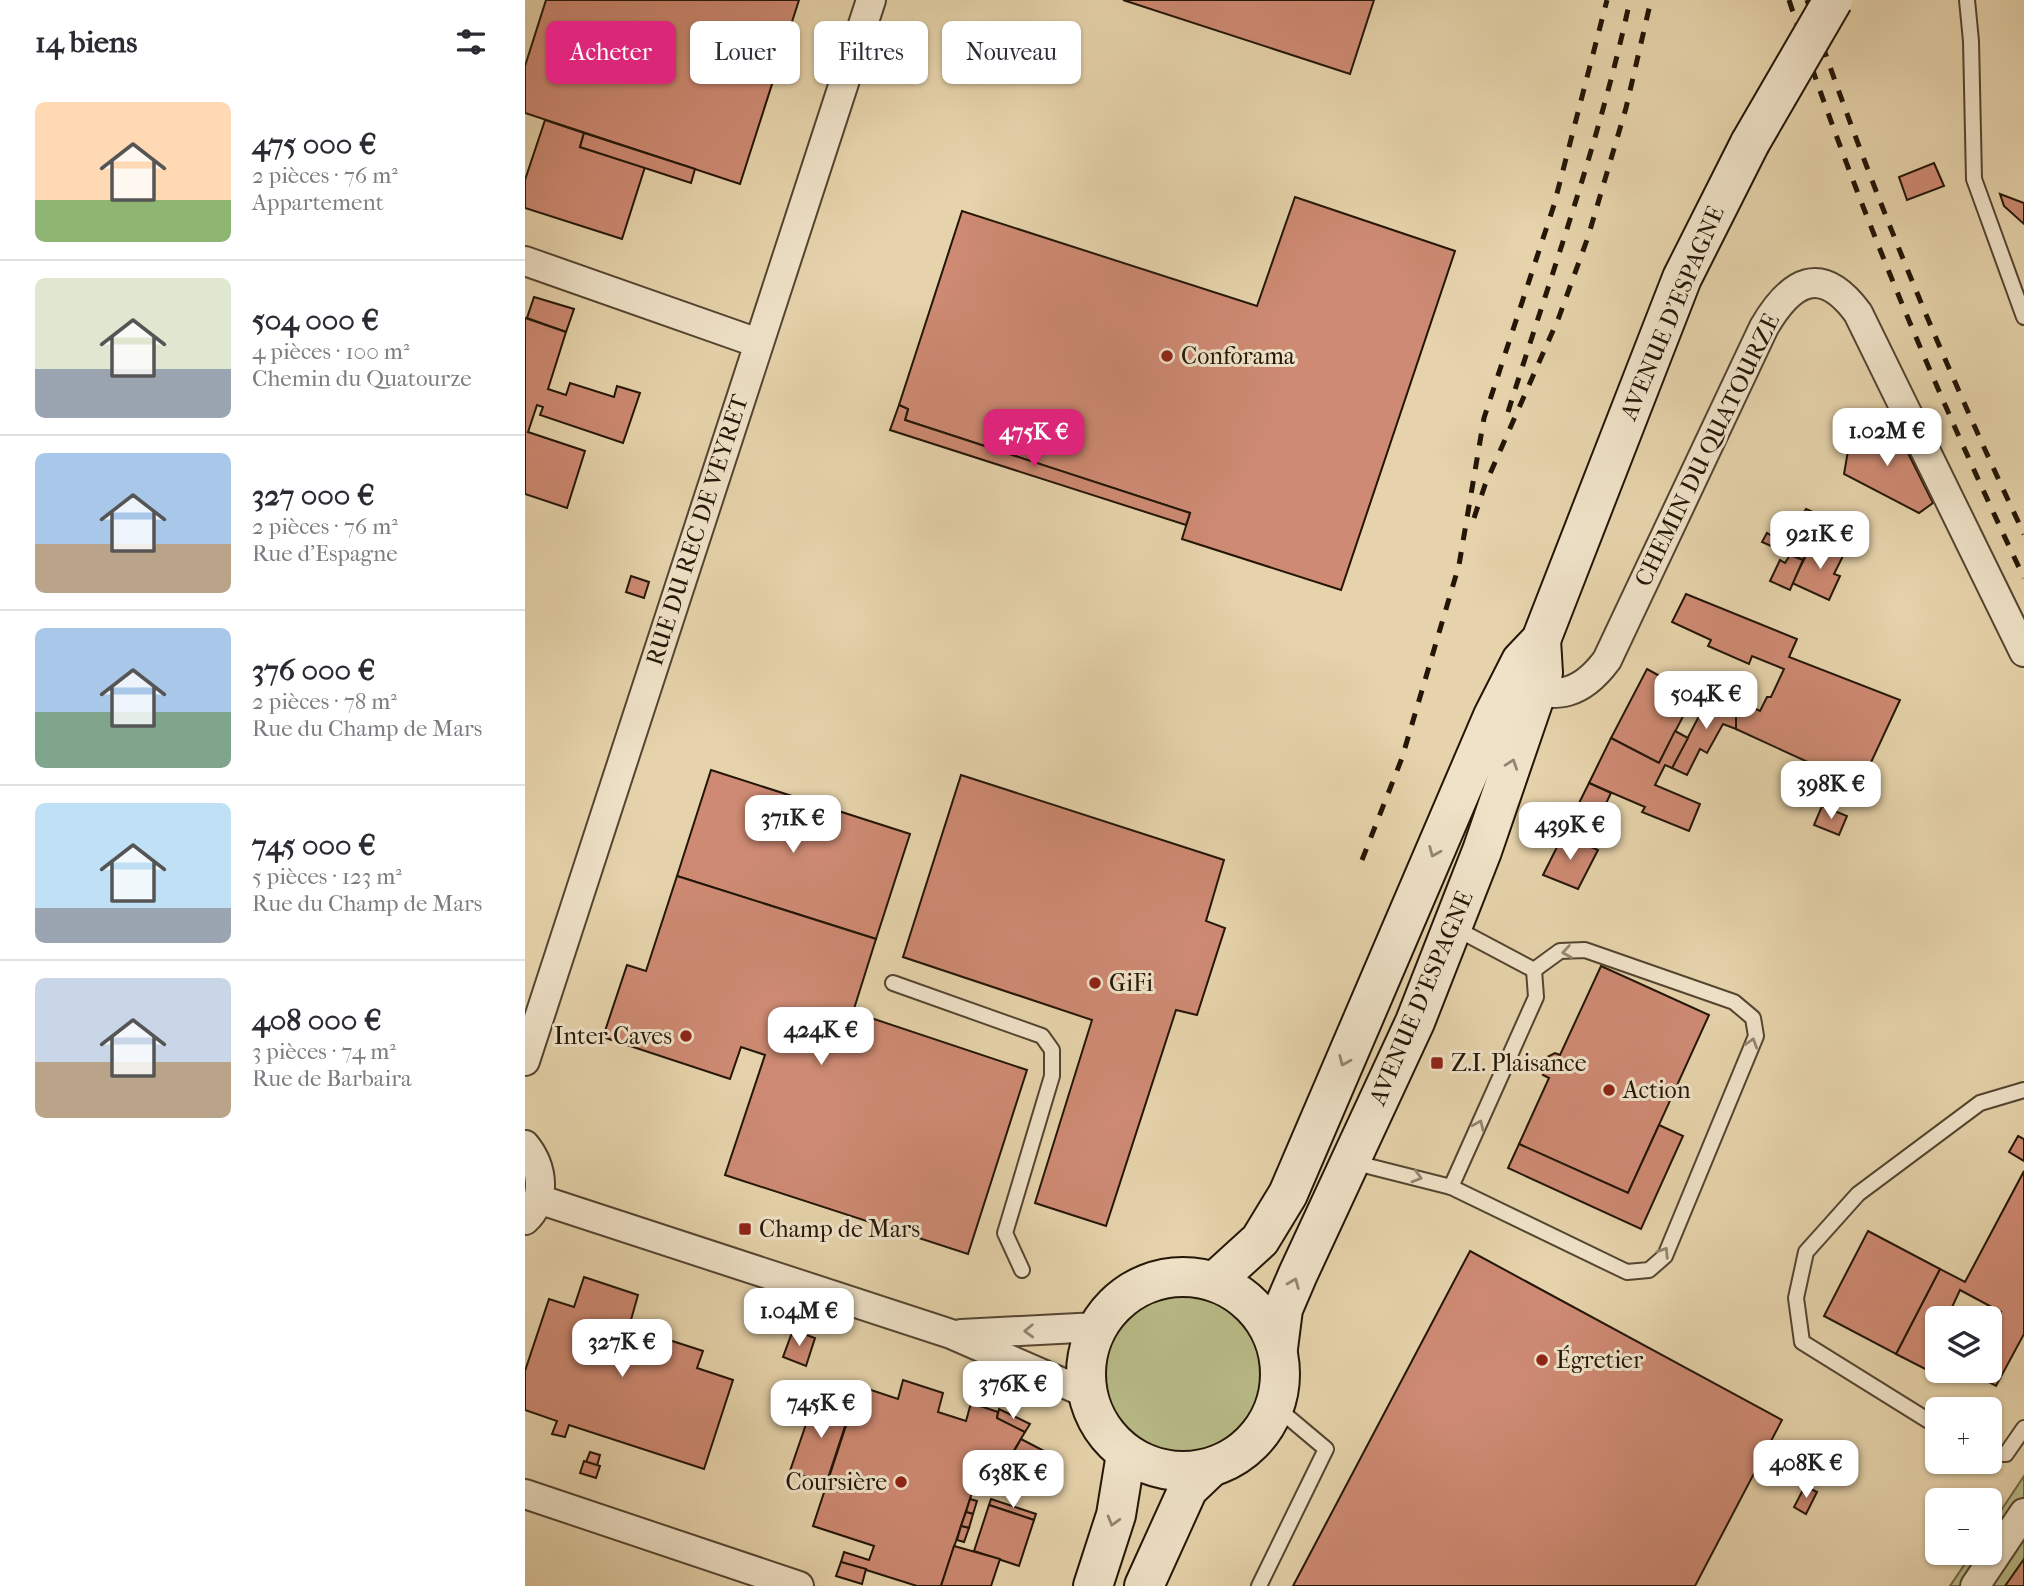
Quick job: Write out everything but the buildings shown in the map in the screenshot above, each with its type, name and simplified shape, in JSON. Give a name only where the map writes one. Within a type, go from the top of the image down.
[{"type":"main road","name":"AVENUE D'ESPAGNE","points":[[1278,1348],[1283,1310],[1415,1022],[1452,926],[1523,690],[1521,661],[1541,640],[1682,278],[1749,143],[1833,0]]},
{"type":"main road","name":"AVENUE D'ESPAGNE","points":[[1215,1281],[1260,1240],[1288,1194],[1461,789],[1523,690]]},
{"type":"main road","points":[[1144,1586],[1188,1489],[1209,1469],[1242,1453],[1262,1434],[1276,1407],[1282,1367],[1278,1348],[1268,1325],[1249,1301],[1215,1281],[1176,1276],[1134,1289],[1113,1305],[1097,1327],[1086,1357],[1086,1393],[1100,1427],[1126,1454],[1170,1472],[1209,1469]]},
{"type":"main road","points":[[1093,1586],[1116,1515],[1126,1454]]},
{"type":"street","name":"RUE DU REC DE VEYRET","points":[[525,1061],[871,0]]},
{"type":"street","points":[[525,261],[758,343]]},
{"type":"street","name":"CHEMIN DU QUATOURZE","points":[[1523,690],[1578,690],[1607,660],[1764,327],[1778,302],[1794,289],[1811,283],[1829,284],[1845,296],[1858,313],[2024,652]]},
{"type":"street","points":[[525,1145],[539,1169],[531,1209],[951,1334],[1086,1393]]},
{"type":"street","points":[[951,1334],[1097,1327]]},
{"type":"street","points":[[525,1494],[799,1586]]},
{"type":"street","points":[[1975,1586],[2024,1513]]},
{"type":"lane","points":[[1967,0],[1971,41],[1974,179],[2024,317]]},
{"type":"lane","points":[[1452,926],[1534,970]]},
{"type":"lane","points":[[1351,1161],[1451,1187],[1627,1272],[1649,1269],[1665,1256],[1756,1036],[1753,1017],[1734,1002],[1585,950],[1560,951],[1534,970]]},
{"type":"lane","points":[[1451,1187],[1536,997],[1534,970]]},
{"type":"lane","points":[[893,984],[1042,1036],[1052,1050],[1052,1076],[1005,1233],[1022,1269]]},
{"type":"lane","points":[[1925,1419],[1802,1342],[1795,1298],[1807,1252],[1858,1194],[1980,1103],[2024,1090]]},
{"type":"lane","points":[[1259,1586],[1326,1448],[1276,1407]]},
{"type":"lane","points":[[2002,1454],[2006,1454],[2024,1427]]},
{"type":"green space","points":[[1183,1296],[1213,1302],[1238,1319],[1255,1344],[1261,1374],[1255,1404],[1238,1429],[1213,1446],[1183,1452],[1153,1446],[1128,1429],[1111,1404],[1105,1374],[1111,1344],[1128,1319],[1153,1302]]},
{"type":"green space","points":[[2024,1476],[2024,1586],[1950,1586],[1964,1565],[2002,1565],[2002,1509]]},
{"type":"railway","points":[[1362,860],[1402,758],[1459,565],[1484,418],[1554,205],[1607,0]]},
{"type":"railway","points":[[1508,412],[1590,156],[1630,0]]},
{"type":"railway","points":[[1474,518],[1485,485],[1559,317],[1588,237],[1626,108],[1651,0]]},
{"type":"railway","points":[[1789,0],[1814,74],[1897,293],[2024,578]]},
{"type":"railway","points":[[1807,0],[1855,136],[1908,270],[1964,403],[2024,534]]},
{"type":"place","name":"Conforama","points":[[1167,356]]},
{"type":"place","name":"GiFi","points":[[1095,983]]},
{"type":"place","name":"Inter Caves","points":[[686,1036]]},
{"type":"place","name":"Z.I. Plaisance","points":[[1437,1063]]},
{"type":"place","name":"Action","points":[[1609,1090]]},
{"type":"place","name":"Champ de Mars","points":[[745,1229]]},
{"type":"place","name":"Égretier","points":[[1542,1360]]},
{"type":"place","name":"Coursière","points":[[901,1482]]}]
